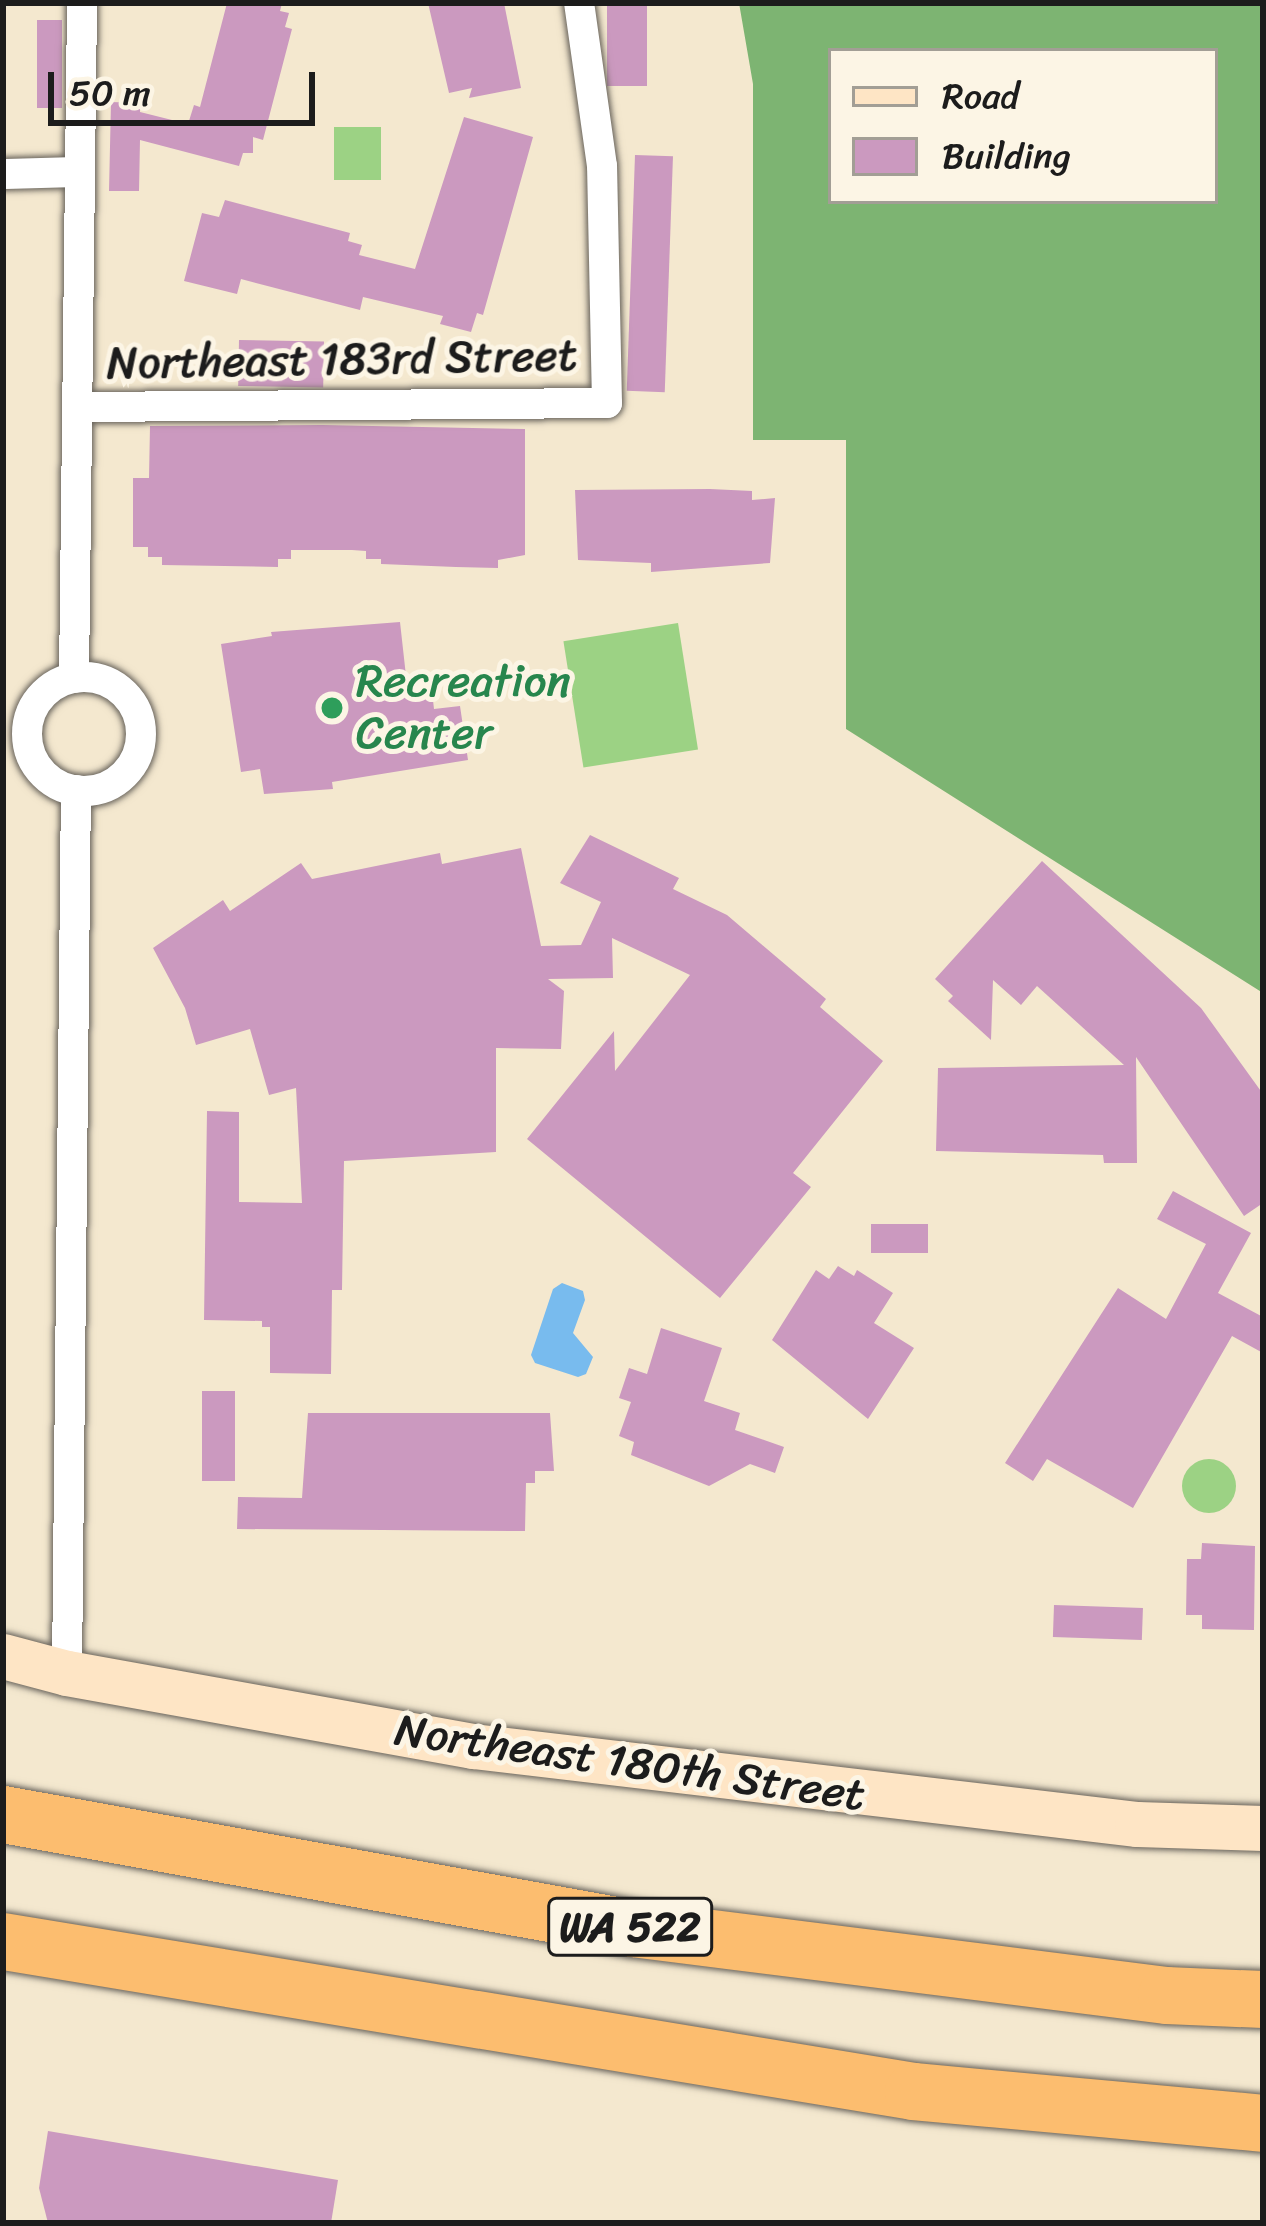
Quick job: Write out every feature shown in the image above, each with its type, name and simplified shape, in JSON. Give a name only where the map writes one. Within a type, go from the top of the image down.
[{"type":"highway","name":"WA 522","points":[[3,1814],[632,1928],[1166,1995],[1263,1999]]},
{"type":"highway","points":[[3,1941],[913,2092],[1263,2123]]},
{"type":"main road","name":"Northeast 180th Street","points":[[3,1656],[67,1673],[473,1746],[1113,1821],[1263,1828]]},
{"type":"street","points":[[74,678],[82,3]]},
{"type":"street","name":"Northeast 183rd Street","points":[[79,407],[607,403],[602,166],[579,3]]},
{"type":"street","points":[[3,174],[79,172]]},
{"type":"street","points":[[74,678],[115,686],[130,701],[141,728],[136,756],[124,774],[100,788],[76,790],[52,781],[34,760],[17,713],[48,689],[74,678]]},
{"type":"street","points":[[67,1673],[76,790]]},
{"type":"green space","points":[[739,3],[1263,3],[1263,993],[846,729],[846,440],[753,440],[753,84]]},
{"type":"green space","points":[[334,127],[381,127],[381,180],[334,180]]},
{"type":"green space","points":[[678,623],[698,749],[583,768],[563,641]]},
{"type":"green space","points":[[1209,1459],[1228,1467],[1236,1486],[1228,1505],[1209,1513],[1190,1505],[1182,1486],[1190,1467]]},
{"type":"water","points":[[562,1283],[583,1291],[585,1300],[573,1333],[593,1357],[586,1374],[578,1377],[535,1363],[531,1355],[553,1289]]},
{"type":"building","points":[[227,3],[282,3],[280,11],[289,13],[285,27],[292,29],[263,140],[253,137],[253,153],[243,153],[239,166],[140,140],[139,191],[109,191],[111,102],[140,103],[140,112],[188,124],[194,105],[200,107]]},
{"type":"building","points":[[428,3],[504,3],[521,88],[469,98],[472,88],[449,93]]},
{"type":"building","points":[[607,3],[647,3],[647,86],[607,86]]},
{"type":"building","points":[[37,20],[62,20],[62,108],[37,108]]},
{"type":"building","points":[[464,117],[533,137],[483,315],[477,313],[471,332],[440,324],[443,316],[363,297],[360,310],[241,279],[237,294],[184,281],[202,213],[219,217],[225,200],[350,233],[348,241],[362,245],[359,255],[415,269]]},
{"type":"building","points":[[635,155],[673,156],[665,392],[627,391]]},
{"type":"building","points":[[239,340],[324,341],[323,387],[238,386]]},
{"type":"building","points":[[150,426],[525,429],[525,555],[498,560],[498,568],[381,564],[381,559],[366,559],[366,551],[352,550],[291,550],[291,559],[278,559],[278,567],[162,565],[162,557],[148,557],[148,547],[133,547],[133,478],[149,478]]},
{"type":"building","points":[[575,490],[752,491],[752,500],[775,498],[770,563],[651,572],[651,563],[578,560]]},
{"type":"building","name":"Recreation Center","points":[[400,622],[407,685],[431,683],[434,709],[460,706],[468,760],[332,782],[333,789],[264,794],[260,769],[241,772],[221,644],[272,636],[271,632]]},
{"type":"building","points":[[590,835],[679,878],[673,889],[727,915],[826,999],[820,1007],[883,1061],[793,1173],[811,1187],[720,1298],[527,1139],[614,1031],[615,1071],[690,975],[612,938],[613,978],[548,979],[564,991],[561,1049],[496,1048],[496,1152],[344,1161],[342,1290],[332,1290],[331,1374],[270,1373],[270,1327],[262,1327],[262,1321],[204,1320],[207,1111],[239,1112],[239,1202],[302,1203],[296,1088],[269,1095],[250,1029],[196,1045],[185,1008],[153,948],[223,900],[230,911],[301,863],[312,879],[440,853],[442,864],[521,848],[541,946],[581,945],[601,902],[560,883]]},
{"type":"building","points":[[1042,861],[1201,1008],[1263,1094],[1263,1203],[1244,1216],[1136,1057],[1137,1163],[1104,1163],[1103,1155],[936,1151],[938,1068],[1124,1065],[1037,986],[1021,1005],[993,980],[991,1040],[948,1001],[953,996],[935,979]]},
{"type":"building","points":[[1173,1191],[1251,1233],[1218,1293],[1263,1317],[1263,1353],[1232,1336],[1133,1508],[1047,1459],[1033,1481],[1005,1463],[1118,1288],[1166,1319],[1206,1244],[1157,1219]]},
{"type":"building","points":[[871,1224],[928,1224],[928,1253],[871,1253]]},
{"type":"building","points":[[838,1266],[854,1276],[857,1270],[893,1293],[874,1323],[914,1348],[868,1419],[772,1340],[816,1270],[829,1279]]},
{"type":"building","points":[[661,1328],[722,1348],[704,1401],[740,1413],[735,1430],[784,1447],[775,1473],[750,1464],[709,1486],[631,1455],[634,1442],[619,1436],[631,1402],[619,1398],[629,1368],[647,1374]]},
{"type":"building","points":[[202,1391],[235,1391],[235,1481],[202,1481]]},
{"type":"building","points":[[308,1413],[550,1413],[554,1471],[535,1471],[535,1483],[526,1483],[525,1531],[237,1529],[238,1497],[302,1498]]},
{"type":"building","points":[[1202,1543],[1255,1546],[1254,1630],[1202,1629],[1202,1615],[1186,1615],[1187,1559],[1201,1559]]},
{"type":"building","points":[[1054,1605],[1143,1608],[1142,1640],[1053,1637]]},
{"type":"building","points":[[48,2131],[338,2180],[331,2223],[48,2223],[39,2188]]},
{"type":"place","name":"Recreation Center","points":[[332,708]]}]
